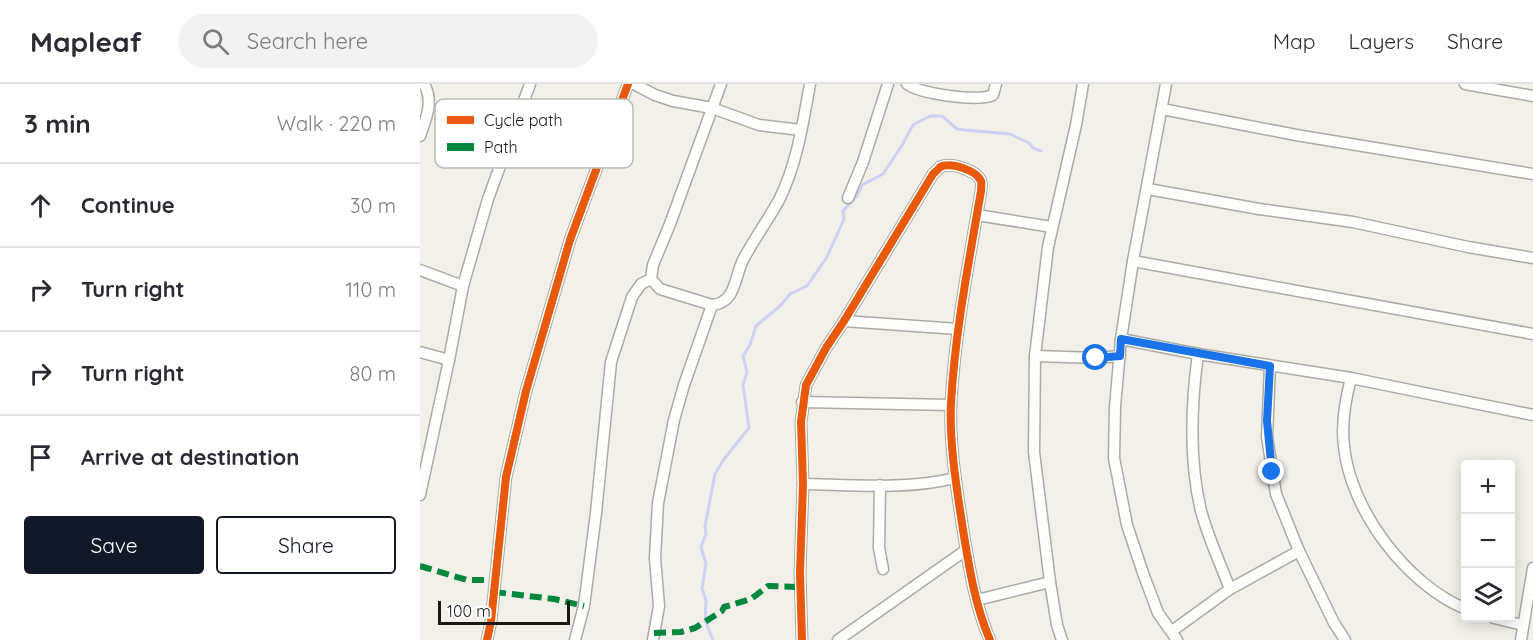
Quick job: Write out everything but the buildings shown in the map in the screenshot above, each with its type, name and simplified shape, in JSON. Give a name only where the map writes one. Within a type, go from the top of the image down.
[{"type":"street","points":[[420,136],[429,106],[429,97],[424,84]]},
{"type":"street","points":[[525,99],[530,84]]},
{"type":"street","points":[[622,99],[628,84]]},
{"type":"street","points":[[634,84],[673,101],[712,108],[759,125],[801,130]]},
{"type":"street","points":[[651,279],[653,265],[721,84]]},
{"type":"street","points":[[651,279],[660,289],[712,305],[721,304],[728,299],[742,262],[782,193],[797,149],[810,84]]},
{"type":"street","points":[[848,198],[888,84]]},
{"type":"street","points":[[906,84],[926,92],[974,98],[993,95],[996,84]]},
{"type":"street","points":[[1062,640],[1057,625],[1050,582],[1034,452],[1035,356],[1043,279],[1052,227],[1077,125],[1083,84]]},
{"type":"street","points":[[1166,84],[1121,339],[1114,448],[1118,483],[1127,525],[1158,613],[1175,636],[1230,589],[1299,551]]},
{"type":"street","points":[[1465,84],[1533,96]]},
{"type":"street","points":[[1162,109],[1296,135],[1533,174]]},
{"type":"street","points":[[802,640],[801,422],[806,385],[933,174],[940,167],[950,166],[964,169],[981,180],[958,329],[951,405],[956,478],[966,550],[977,600],[989,637],[977,640]]},
{"type":"street","points":[[420,495],[463,286],[499,168]]},
{"type":"street","points":[[487,640],[506,477],[526,391],[570,240],[597,168]]},
{"type":"street","points":[[1148,189],[1353,222],[1468,247],[1533,258]]},
{"type":"street","points":[[977,215],[1052,227]]},
{"type":"street","points":[[1133,261],[1533,334]]},
{"type":"street","points":[[420,270],[463,286]]},
{"type":"street","points":[[575,640],[584,606],[595,525],[611,362],[632,297],[641,284],[651,279]]},
{"type":"street","points":[[653,640],[659,606],[655,558],[658,503],[684,385],[712,305]]},
{"type":"street","points":[[844,321],[958,329]]},
{"type":"street","points":[[1121,339],[1198,354],[1351,378],[1533,415]]},
{"type":"street","points":[[420,352],[449,360]]},
{"type":"street","points":[[1198,354],[1193,415],[1196,479],[1201,511],[1230,589]]},
{"type":"street","points":[[1035,356],[1096,358],[1120,356]]},
{"type":"street","points":[[1270,366],[1267,421],[1276,494],[1299,551],[1343,639]]},
{"type":"street","points":[[1351,378],[1343,417],[1344,447],[1357,495],[1384,541],[1405,565],[1438,593],[1461,607]]},
{"type":"street","points":[[802,402],[951,405]]},
{"type":"street","points":[[420,435],[432,438]]},
{"type":"street","points":[[803,484],[880,485],[938,482],[956,478]]},
{"type":"street","points":[[880,485],[879,548],[883,569]]},
{"type":"street","points":[[838,640],[966,550]]},
{"type":"street","points":[[1521,640],[1533,568]]},
{"type":"street","points":[[977,600],[1050,582]]},
{"type":"street","points":[[1511,622],[1523,625]]},
{"type":"waterway","points":[[713,640],[705,620],[706,601],[702,588],[706,564],[701,547],[706,534],[705,526],[715,474],[749,428],[743,385],[747,372],[743,356],[750,345],[756,326],[781,305],[790,294],[807,286],[827,257],[844,219],[843,211],[857,196],[862,185],[883,174],[913,125],[930,116],[942,116],[957,129],[1010,134],[1041,151]]},
{"type":"marked path","points":[[420,566],[467,580],[495,580]]},
{"type":"marked path","points":[[654,633],[681,632],[695,628],[722,611],[724,607],[751,599],[768,586],[800,587]]},
{"type":"marked path","points":[[494,592],[554,599],[584,606]]},
{"type":"cycle path","points":[[622,99],[628,84]]},
{"type":"cycle path","points":[[802,640],[801,422],[806,385],[826,348],[933,174],[940,167],[945,166],[956,166],[969,170],[981,181],[959,323],[951,403],[951,434],[958,499],[968,558],[976,600],[990,640]]},
{"type":"cycle path","points":[[487,640],[506,477],[526,391],[570,240],[597,168]]},
{"type":"route","points":[[1096,358],[1120,356],[1121,339],[1270,366],[1267,437],[1272,472]]}]
